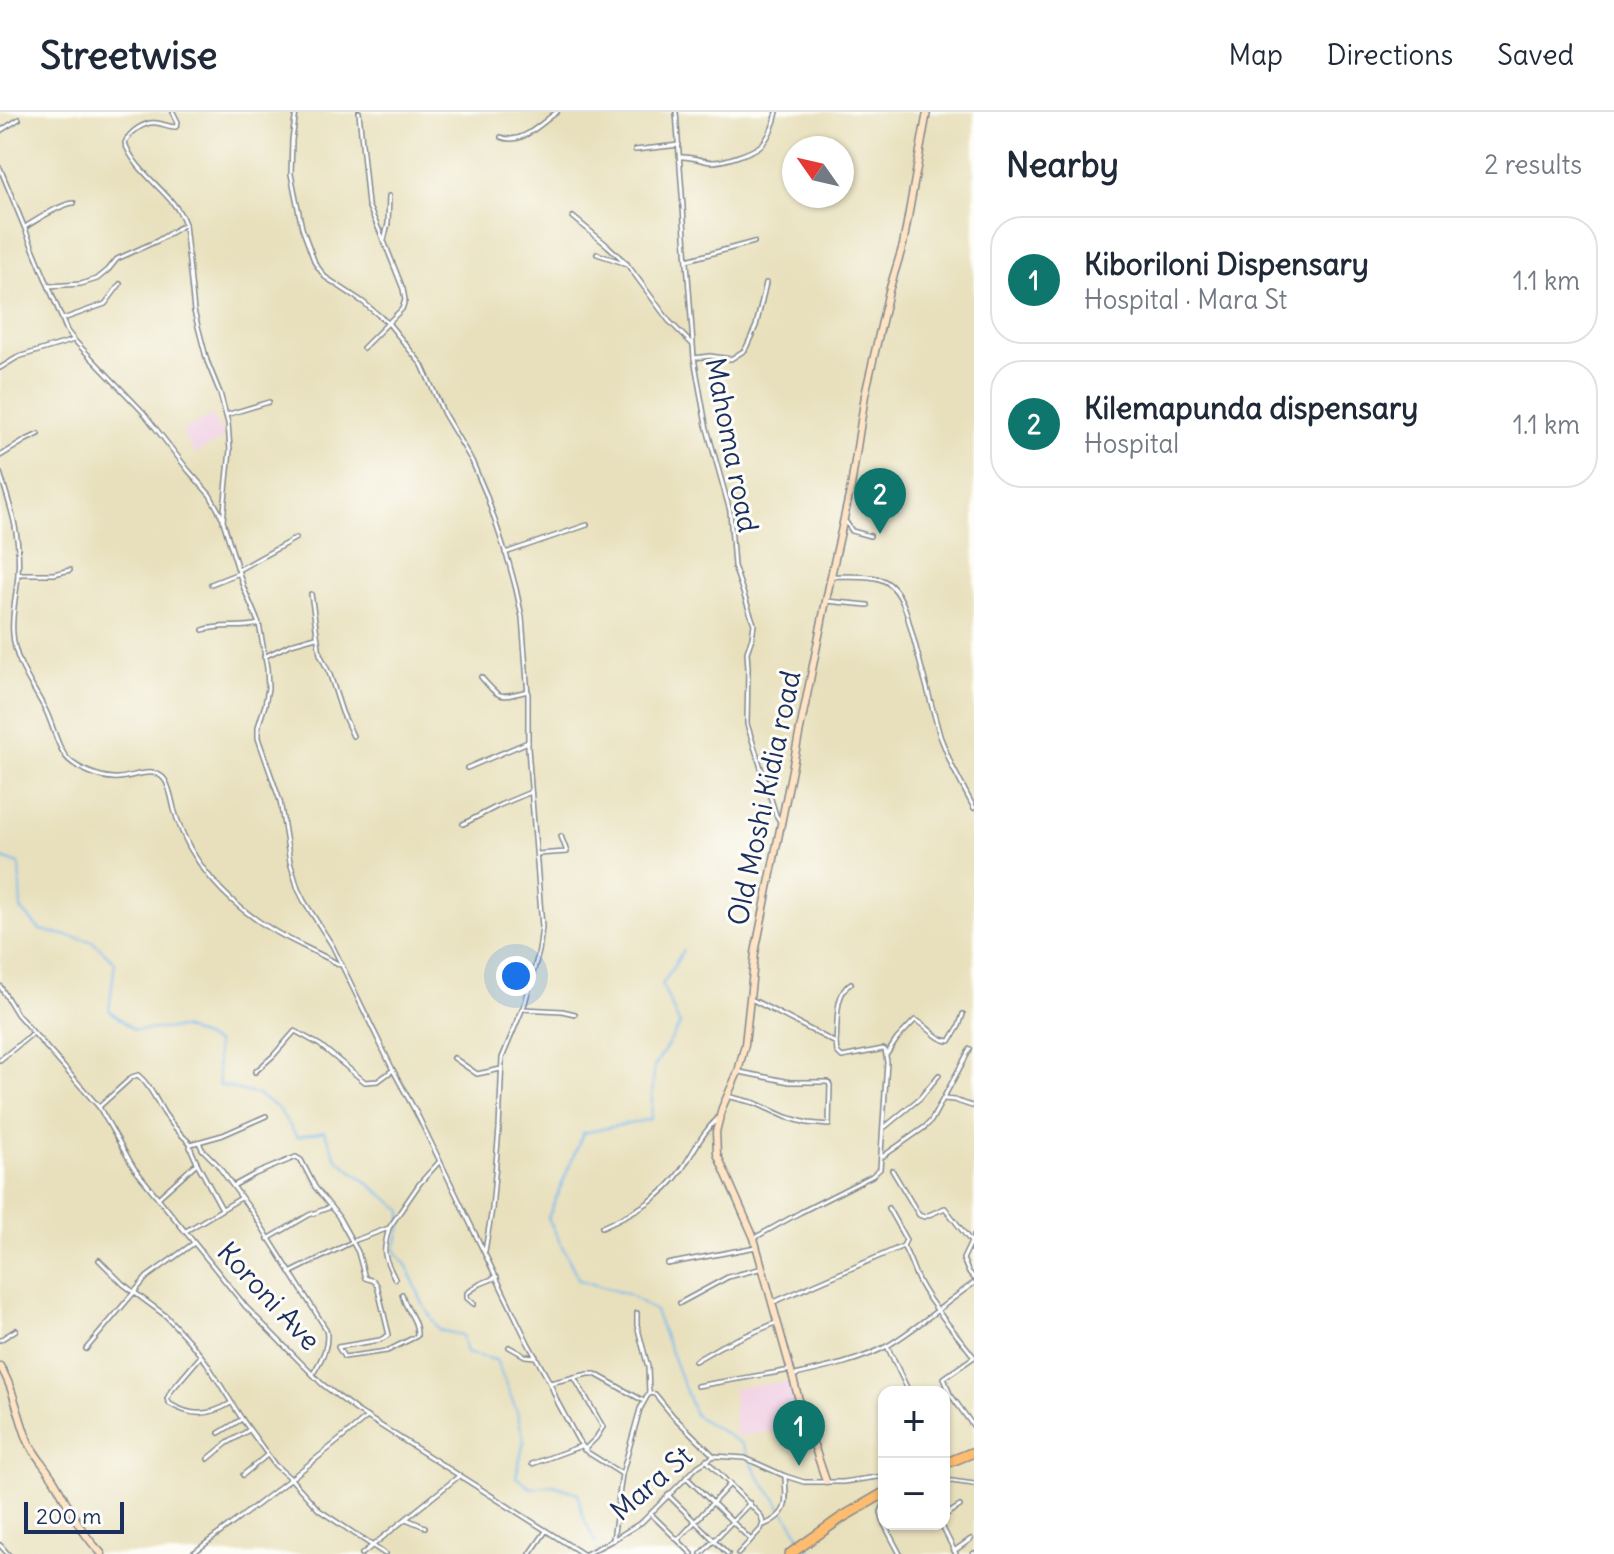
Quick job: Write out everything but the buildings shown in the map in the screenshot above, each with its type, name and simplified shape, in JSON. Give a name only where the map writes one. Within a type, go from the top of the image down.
[{"type":"highway","points":[[950,1462],[974,1452]]},
{"type":"highway","points":[[790,1554],[878,1496]]},
{"type":"street","points":[[173,112],[178,122],[176,127],[151,123],[128,135],[125,143],[143,173],[179,211],[185,224],[194,311],[226,415],[230,450],[223,521]]},
{"type":"street","points":[[296,112],[291,174],[296,205],[311,254],[325,277],[389,324],[422,365],[486,494],[519,602],[528,691],[528,742],[542,927],[539,951],[523,1009],[504,1052],[501,1069],[492,1209],[485,1251]]},
{"type":"street","points":[[359,112],[366,198],[405,300],[404,306],[389,324],[363,348]]},
{"type":"street","points":[[501,137],[507,140],[519,138],[557,112]]},
{"type":"street","name":"Mahoma road","points":[[676,112],[694,358],[706,425],[730,511],[734,566],[754,624],[747,652],[747,724],[781,823]]},
{"type":"street","points":[[680,157],[716,161],[757,148],[766,140],[777,112]]},
{"type":"street","name":"Old Moshi Kidia road","points":[[826,1481],[754,1238],[717,1154],[716,1132],[718,1118],[738,1072],[745,1044],[755,953],[851,487],[865,395],[903,245],[927,112]]},
{"type":"street","points":[[0,131],[19,119]]},
{"type":"street","points":[[635,150],[679,145]]},
{"type":"street","points":[[0,168],[74,340],[143,412],[210,495],[223,521],[245,593],[259,624],[268,688],[258,738],[280,801],[290,862],[298,889],[328,938],[582,1448],[622,1474]]},
{"type":"street","points":[[384,241],[389,196]]},
{"type":"street","points":[[25,227],[64,204],[74,203]]},
{"type":"street","points":[[573,217],[627,264],[669,321],[692,344]]},
{"type":"street","points":[[49,286],[81,284],[97,279],[117,259],[185,224]]},
{"type":"street","points":[[687,260],[754,242]]},
{"type":"street","points":[[597,254],[627,264]]},
{"type":"street","points":[[694,358],[710,356],[731,359],[745,350],[756,326],[766,283]]},
{"type":"street","points":[[63,319],[105,304],[120,284]]},
{"type":"street","points":[[0,368],[18,357],[74,340]]},
{"type":"street","points":[[226,415],[269,402]]},
{"type":"street","points":[[0,456],[39,434]]},
{"type":"street","points":[[0,473],[17,527],[18,574],[12,633],[19,661],[67,758],[83,769],[104,777],[121,779],[149,773],[160,775],[167,784],[182,833],[216,884],[255,919],[340,965]]},
{"type":"street","points":[[844,519],[852,531],[870,536]]},
{"type":"street","points":[[505,553],[587,525]]},
{"type":"street","points":[[211,584],[239,572],[296,538]]},
{"type":"street","points":[[18,574],[54,574],[70,570]]},
{"type":"street","points":[[831,576],[884,580],[898,594],[906,611],[940,736],[974,808]]},
{"type":"street","points":[[311,594],[320,654],[353,736]]},
{"type":"street","points":[[826,601],[868,605]]},
{"type":"street","points":[[203,630],[259,624]]},
{"type":"street","points":[[264,657],[291,644],[316,637]]},
{"type":"street","points":[[481,677],[501,696],[528,691]]},
{"type":"street","points":[[467,768],[528,742]]},
{"type":"street","points":[[463,824],[531,792]]},
{"type":"street","points":[[537,854],[567,852],[561,836]]},
{"type":"street","points":[[851,983],[845,987],[840,998],[837,1052],[842,1057],[883,1049],[887,1054]]},
{"type":"street","name":"Koroni Ave","points":[[1,989],[17,1014],[99,1107],[134,1168],[185,1232],[253,1315],[313,1374],[334,1394],[367,1417],[584,1554]]},
{"type":"street","points":[[749,998],[836,1043]]},
{"type":"street","points":[[523,1009],[575,1014]]},
{"type":"street","points":[[754,1238],[880,1169],[887,1054],[915,1020],[944,1041],[950,1041],[963,1014]]},
{"type":"street","points":[[255,1072],[295,1031],[320,1045],[365,1082],[378,1081],[393,1070]]},
{"type":"street","points":[[0,1060],[33,1033]]},
{"type":"street","points":[[882,1157],[925,1127],[935,1115],[970,1049]]},
{"type":"street","points":[[454,1058],[477,1074],[501,1069]]},
{"type":"street","points":[[727,1096],[807,1123],[831,1123],[828,1082],[790,1082],[738,1072]]},
{"type":"street","points":[[99,1107],[138,1075],[178,1132],[191,1144],[197,1163],[222,1209]]},
{"type":"street","points":[[884,1128],[920,1098],[939,1075]]},
{"type":"street","points":[[944,1099],[972,1106]]},
{"type":"street","points":[[191,1144],[223,1135],[266,1116]]},
{"type":"street","points":[[602,1227],[636,1212],[651,1201],[675,1178],[705,1131],[718,1118]]},
{"type":"street","points":[[199,1142],[260,1224],[326,1329],[327,1346],[313,1374]]},
{"type":"street","points":[[233,1186],[296,1157],[337,1214],[361,1260],[365,1278],[374,1281],[379,1292],[389,1336],[338,1347],[344,1357],[387,1351],[417,1336],[415,1320],[402,1294]]},
{"type":"street","points":[[395,1279],[383,1248],[389,1228],[420,1183],[441,1161]]},
{"type":"street","points":[[158,1198],[197,1163]]},
{"type":"street","points":[[892,1170],[919,1215],[924,1217],[945,1208],[971,1242]]},
{"type":"street","points":[[185,1232],[241,1198]]},
{"type":"street","points":[[268,1239],[309,1215],[330,1208]]},
{"type":"street","points":[[773,1303],[903,1246],[906,1240],[888,1208]]},
{"type":"street","points":[[290,1273],[352,1242],[389,1228]]},
{"type":"street","points":[[697,1386],[841,1364],[887,1346],[939,1311],[974,1281],[963,1262],[974,1236]]},
{"type":"street","points":[[86,1349],[153,1271],[194,1243]]},
{"type":"street","points":[[903,1246],[920,1284],[974,1357],[944,1378],[950,1394],[974,1427]]},
{"type":"street","points":[[667,1264],[756,1247]]},
{"type":"street","points":[[99,1260],[166,1316],[201,1356],[267,1455],[319,1510],[385,1554]]},
{"type":"street","points":[[680,1303],[728,1277],[763,1268]]},
{"type":"street","points":[[474,1304],[467,1298],[467,1293],[497,1277]]},
{"type":"street","points":[[613,1540],[622,1474],[643,1401],[649,1393],[648,1367],[637,1313]]},
{"type":"street","points":[[695,1361],[721,1346],[779,1322]]},
{"type":"street","points":[[0,1340],[16,1330]]},
{"type":"street","points":[[887,1346],[906,1386]]},
{"type":"street","points":[[509,1347],[525,1356],[536,1357]]},
{"type":"street","points":[[201,1356],[171,1391],[167,1399],[170,1404],[184,1411],[205,1413],[231,1403]]},
{"type":"street","points":[[0,1366],[12,1387],[32,1448],[78,1526],[102,1554]]},
{"type":"street","points":[[550,1383],[595,1374],[643,1401]]},
{"type":"street","points":[[532,1464],[582,1448],[596,1438],[603,1427],[574,1377]]},
{"type":"street","points":[[649,1393],[655,1394],[714,1456]]},
{"type":"street","points":[[192,1554],[253,1510],[367,1417]]},
{"type":"street","points":[[219,1433],[242,1419]]},
{"type":"street","points":[[208,1459],[249,1430]]},
{"type":"street","points":[[243,1475],[267,1455]]},
{"type":"street","name":"Mara St","points":[[584,1554],[613,1540],[651,1514],[686,1477],[714,1456],[752,1461],[804,1482],[843,1482],[878,1477]]},
{"type":"street","points":[[706,1460],[750,1503],[761,1516],[762,1526]]},
{"type":"street","points":[[362,1554],[459,1475]]},
{"type":"street","points":[[738,1554],[762,1526],[777,1518],[787,1505],[785,1476]]},
{"type":"street","points":[[686,1477],[751,1540]]},
{"type":"street","points":[[950,1481],[974,1484]]},
{"type":"street","points":[[678,1540],[730,1483]]},
{"type":"street","points":[[668,1495],[728,1554]]},
{"type":"street","points":[[701,1554],[750,1503]]},
{"type":"street","points":[[950,1512],[960,1506]]},
{"type":"street","points":[[651,1514],[688,1553]]},
{"type":"street","points":[[405,1518],[425,1527]]},
{"type":"street","points":[[887,1530],[900,1554]]},
{"type":"street","points":[[944,1530],[955,1552],[971,1539]]},
{"type":"street","points":[[530,1554],[546,1531]]},
{"type":"street","points":[[0,1545],[8,1554]]},
{"type":"shaded area","points":[[212,415],[224,438],[194,454],[182,431]]},
{"type":"shaded area","points":[[792,1381],[802,1428],[735,1436],[733,1388]]},
{"type":"waterway","points":[[0,857],[19,864],[21,909],[40,930],[92,941],[115,962],[109,1010],[134,1030],[183,1028],[216,1043],[219,1085],[258,1095],[278,1108],[297,1137],[324,1131],[337,1159],[402,1210],[395,1250],[408,1268],[423,1304],[439,1330],[462,1335],[466,1353],[496,1360],[517,1412],[524,1441],[516,1477],[531,1488],[553,1485],[578,1493],[583,1516],[596,1544]]},
{"type":"waterway","points":[[683,951],[662,985],[680,1025],[654,1067],[651,1119],[583,1133],[548,1218],[579,1280],[630,1295],[655,1311],[695,1415],[742,1444],[759,1477],[782,1508]]},
{"type":"waterway","points":[[785,1513],[802,1539]]},
{"type":"waterway","points":[[808,1546],[814,1554]]},
{"type":"waterway","points":[[598,1550],[599,1554]]},
{"type":"place","name":"Kilemapunda dispensary","points":[[880,534]]},
{"type":"place","name":"Kiboriloni Dispensary","points":[[799,1466]]}]
